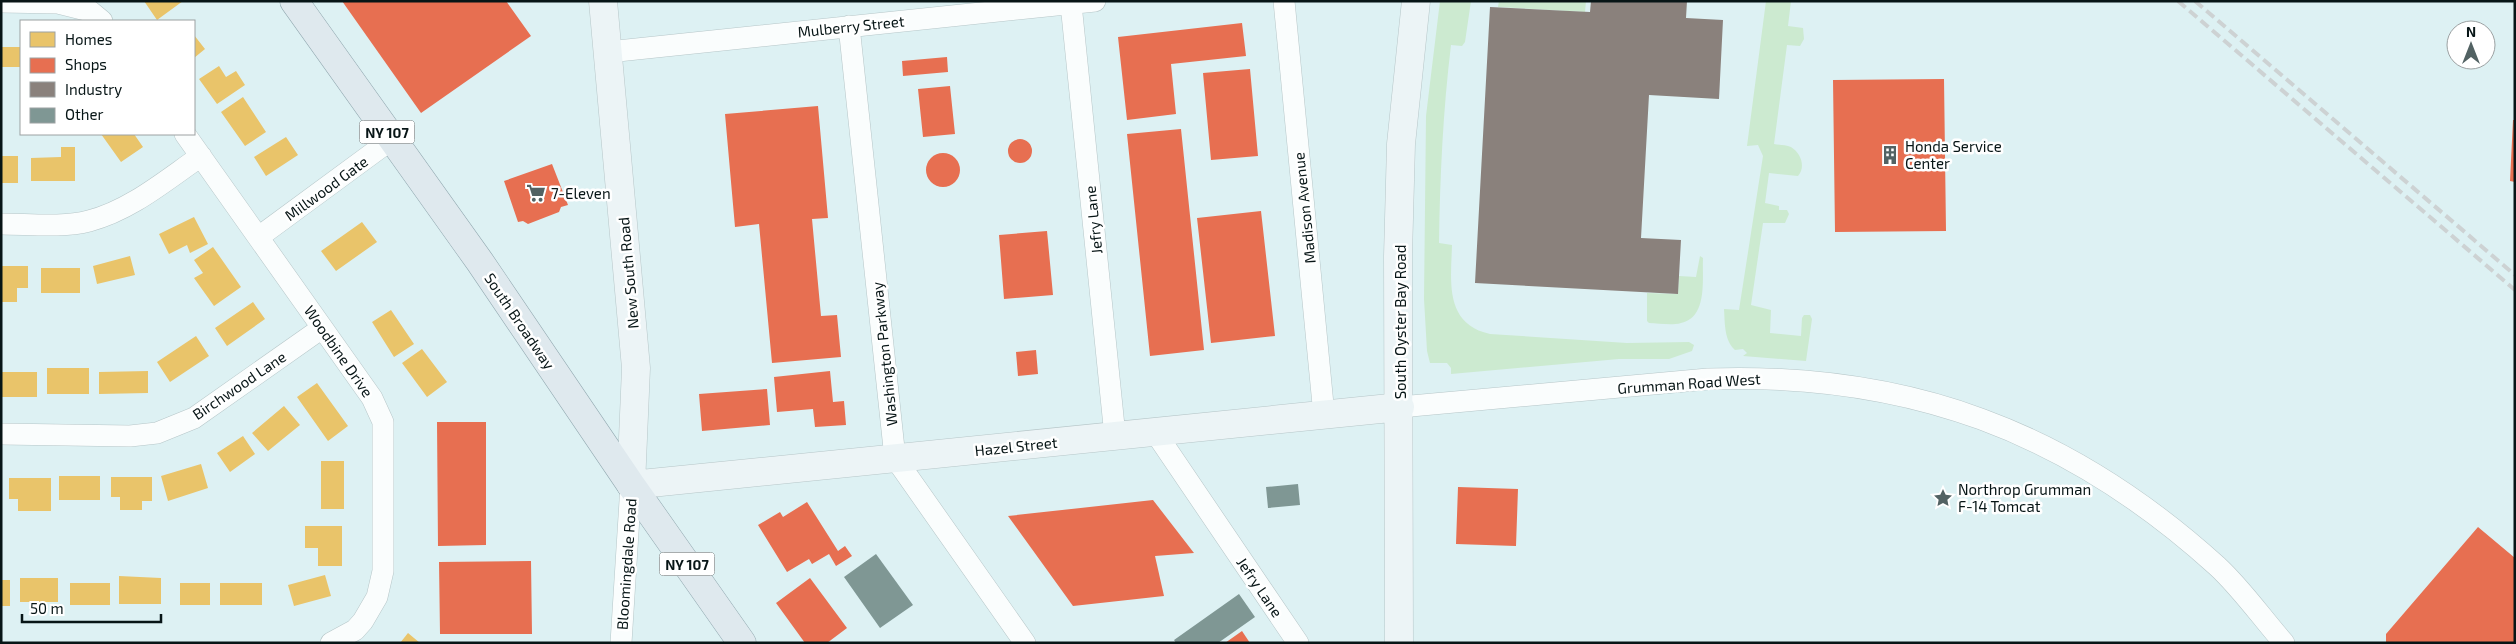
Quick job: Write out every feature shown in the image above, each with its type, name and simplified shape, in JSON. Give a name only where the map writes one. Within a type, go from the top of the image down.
[{"type":"main road","name":"South Broadway","points":[[294,1],[488,274],[742,643]]},
{"type":"street","name":"New South Road","points":[[603,1],[636,368],[632,485]]},
{"type":"street","name":"Mulberry Street","points":[[608,52],[1095,1]]},
{"type":"street","name":"Madison Avenue","points":[[1284,1],[1324,415]]},
{"type":"street","name":"South Oyster Bay Road","points":[[1399,643],[1400,407],[1398,256],[1401,144],[1416,1]]},
{"type":"street","points":[[1,2],[58,3],[90,11],[101,20]]},
{"type":"street","name":"Jefry Lane","points":[[1071,4],[1115,436]]},
{"type":"street","name":"Washington Parkway","points":[[849,26],[895,458],[1025,643]]},
{"type":"street","name":"Woodbine Drive","points":[[186,135],[260,236],[372,398],[383,422],[383,571],[374,602],[355,630],[331,643]]},
{"type":"street","name":"Millwood Gate","points":[[260,236],[392,139]]},
{"type":"street","points":[[1,224],[58,224],[89,221],[126,207],[201,156]]},
{"type":"street","name":"Birchwood Lane","points":[[1,434],[130,436],[157,433],[194,418],[322,328]]},
{"type":"street","name":"Grumman Road West","points":[[1400,407],[1708,379],[1756,377],[1853,385],[1933,403],[2021,435],[2088,468],[2149,508],[2218,567],[2284,643]]},
{"type":"street","name":"Hazel Street","points":[[632,485],[1400,407]]},
{"type":"street","name":"Jefry Lane","points":[[1156,432],[1298,643]]},
{"type":"street","name":"Bloomingdale Road","points":[[620,643],[632,485]]},
{"type":"green space","points":[[1440,1],[1471,1],[1465,42],[1462,46],[1451,45],[1441,168],[1439,243],[1452,245],[1451,286],[1457,311],[1475,329],[1490,334],[1627,343],[1689,342],[1694,345],[1692,351],[1669,359],[1619,359],[1451,374],[1451,368],[1447,363],[1430,363],[1427,351],[1424,299],[1426,116]]},
{"type":"green space","points":[[1499,1],[1586,1],[1585,12],[1498,7]]},
{"type":"green space","points":[[1766,1],[1791,1],[1788,26],[1803,28],[1804,39],[1800,46],[1787,45],[1774,144],[1785,145],[1795,150],[1800,156],[1802,169],[1798,176],[1769,173],[1765,203],[1779,206],[1779,210],[1787,210],[1789,214],[1785,223],[1763,223],[1751,305],[1771,310],[1770,333],[1801,336],[1802,318],[1804,315],[1810,315],[1812,319],[1806,361],[1743,356],[1747,353],[1743,349],[1735,350],[1731,346],[1725,325],[1724,309],[1739,310],[1763,156],[1758,145],[1747,146]]},
{"type":"green space","points":[[1700,256],[1703,258],[1703,286],[1700,305],[1696,313],[1690,319],[1677,324],[1649,323],[1647,321],[1647,293],[1678,294],[1679,276],[1696,277]]},
{"type":"building: Homes","points":[[144,1],[183,1],[157,20]]},
{"type":"building: Homes","points":[[195,36],[205,49],[195,57]]},
{"type":"building: Homes","points":[[1,47],[20,47],[20,67],[1,67]]},
{"type":"building: Homes","points":[[219,66],[226,77],[236,71],[245,85],[217,104],[199,79]]},
{"type":"building: Homes","points":[[243,97],[266,132],[245,146],[221,112]]},
{"type":"building: Homes","points":[[102,135],[135,135],[143,147],[121,162]]},
{"type":"building: Homes","points":[[286,137],[298,155],[266,176],[254,157]]},
{"type":"building: Homes","points":[[61,147],[75,147],[75,181],[31,181],[31,158],[61,157]]},
{"type":"building: Homes","points":[[1,156],[18,156],[18,183],[1,183]]},
{"type":"building: Homes","points":[[194,217],[208,244],[190,253],[187,245],[169,254],[159,234]]},
{"type":"building: Homes","points":[[362,222],[377,242],[336,271],[321,251]]},
{"type":"building: Homes","points":[[213,247],[241,287],[214,306],[194,278],[203,273],[194,260]]},
{"type":"building: Homes","points":[[130,256],[135,275],[97,284],[93,266]]},
{"type":"building: Homes","points":[[1,266],[28,266],[28,288],[17,288],[17,302],[1,302]]},
{"type":"building: Homes","points":[[41,268],[80,268],[80,293],[41,293]]},
{"type":"building: Homes","points":[[253,302],[265,319],[227,346],[215,328]]},
{"type":"building: Homes","points":[[391,310],[414,344],[394,357],[372,322]]},
{"type":"building: Homes","points":[[196,336],[209,356],[170,382],[157,362]]},
{"type":"building: Homes","points":[[422,349],[447,382],[427,397],[402,363]]},
{"type":"building: Homes","points":[[47,368],[89,368],[89,394],[47,394]]},
{"type":"building: Homes","points":[[148,371],[148,393],[99,394],[99,372]]},
{"type":"building: Homes","points":[[1,372],[37,372],[37,397],[1,397]]},
{"type":"building: Homes","points":[[317,383],[348,426],[328,441],[297,397]]},
{"type":"building: Homes","points":[[284,406],[300,425],[268,451],[252,433]]},
{"type":"building: Homes","points":[[243,436],[255,454],[230,472],[217,453]]},
{"type":"building: Homes","points":[[321,461],[344,461],[344,509],[321,509]]},
{"type":"building: Homes","points":[[201,464],[208,488],[168,501],[161,476]]},
{"type":"building: Homes","points":[[59,476],[100,476],[100,500],[59,500]]},
{"type":"building: Homes","points":[[111,477],[152,477],[152,501],[142,501],[142,510],[120,510],[120,497],[111,497]]},
{"type":"building: Homes","points":[[9,478],[51,478],[51,511],[18,511],[18,499],[9,499]]},
{"type":"building: Homes","points":[[305,526],[342,526],[342,566],[318,566],[318,548],[305,548]]},
{"type":"building: Homes","points":[[325,575],[331,596],[294,606],[288,585]]},
{"type":"building: Homes","points":[[119,576],[161,578],[161,604],[119,604]]},
{"type":"building: Homes","points":[[20,578],[58,578],[58,602],[20,602]]},
{"type":"building: Homes","points":[[1,580],[10,580],[10,606],[1,606]]},
{"type":"building: Homes","points":[[70,583],[110,583],[110,605],[70,605]]},
{"type":"building: Homes","points":[[180,583],[210,583],[210,605],[180,605]]},
{"type":"building: Homes","points":[[220,583],[262,583],[262,605],[220,605]]},
{"type":"building: Homes","points":[[408,633],[420,643],[400,643]]},
{"type":"building: Shops","points":[[342,1],[506,1],[531,36],[421,113]]},
{"type":"building: Shops","points":[[1242,23],[1246,56],[1171,64],[1176,114],[1127,120],[1118,37]]},
{"type":"building: Shops","points":[[947,57],[948,72],[903,76],[902,61]]},
{"type":"building: Shops","points":[[1250,69],[1258,156],[1211,160],[1203,73]]},
{"type":"building: Shops","name":"Honda Service Center","points":[[1944,79],[1946,231],[1835,232],[1833,80]]},
{"type":"building: Shops","points":[[950,86],[955,134],[923,137],[918,89]]},
{"type":"building: Shops","points":[[818,106],[828,218],[812,219],[821,316],[837,315],[841,357],[772,363],[759,224],[735,227],[725,114]]},
{"type":"building: Shops","points":[[2513,120],[2515,120],[2515,182],[2510,181]]},
{"type":"building: Shops","points":[[1181,129],[1204,350],[1150,356],[1127,134]]},
{"type":"building: Shops","points":[[1020,139],[1025,140],[1031,146],[1031,156],[1025,162],[1020,163],[1015,162],[1009,156],[1008,151],[1009,146],[1015,140]]},
{"type":"building: Shops","points":[[943,153],[955,158],[960,170],[955,182],[943,187],[931,182],[926,170],[931,158]]},
{"type":"building: Shops","name":"7-Eleven","points":[[552,164],[568,205],[561,207],[559,212],[528,224],[523,221],[518,222],[504,181]]},
{"type":"building: Shops","points":[[1261,211],[1275,336],[1211,343],[1197,218]]},
{"type":"building: Shops","points":[[1047,231],[1053,295],[1004,299],[999,235]]},
{"type":"building: Shops","points":[[1036,350],[1038,374],[1018,376],[1016,352]]},
{"type":"building: Shops","points":[[830,371],[833,402],[844,401],[846,425],[815,427],[813,409],[777,412],[774,377]]},
{"type":"building: Shops","points":[[767,389],[770,425],[702,431],[699,394]]},
{"type":"building: Shops","points":[[437,422],[486,422],[486,545],[438,546]]},
{"type":"building: Shops","points":[[1458,487],[1518,489],[1516,546],[1456,544]]},
{"type":"building: Shops","points":[[1153,500],[1194,553],[1155,556],[1164,596],[1073,606],[1008,516]]},
{"type":"building: Shops","points":[[807,502],[838,551],[845,546],[852,556],[836,566],[829,554],[812,564],[809,559],[787,572],[758,525],[780,512],[783,517]]},
{"type":"building: Shops","points":[[2478,527],[2515,558],[2515,643],[2386,643],[2386,634]]},
{"type":"building: Shops","points":[[531,561],[532,634],[440,634],[439,562]]},
{"type":"building: Shops","points":[[810,578],[847,628],[827,643],[805,643],[776,603]]},
{"type":"building: Shops","points":[[1242,631],[1250,643],[1225,643]]},
{"type":"building: Industry","points":[[1591,1],[1687,1],[1686,18],[1723,20],[1719,99],[1649,95],[1641,238],[1681,240],[1678,294],[1475,283],[1490,7],[1590,12]]},
{"type":"building: Other","points":[[1298,484],[1300,505],[1268,508],[1266,487]]},
{"type":"building: Other","points":[[876,554],[913,605],[880,628],[844,577]]},
{"type":"building: Other","points":[[1239,594],[1255,617],[1218,643],[1176,643],[1174,640]]},
{"type":"railway","points":[[2178,1],[2515,290]]},
{"type":"railway","points":[[2195,1],[2515,275]]},
{"type":"place","name":"Honda Service Center","points":[[1890,155]]},
{"type":"place","name":"7-Eleven","points":[[536,193]]},
{"type":"place","name":"Northrop Grumman F-14 Tomcat","points":[[1943,498]]}]
